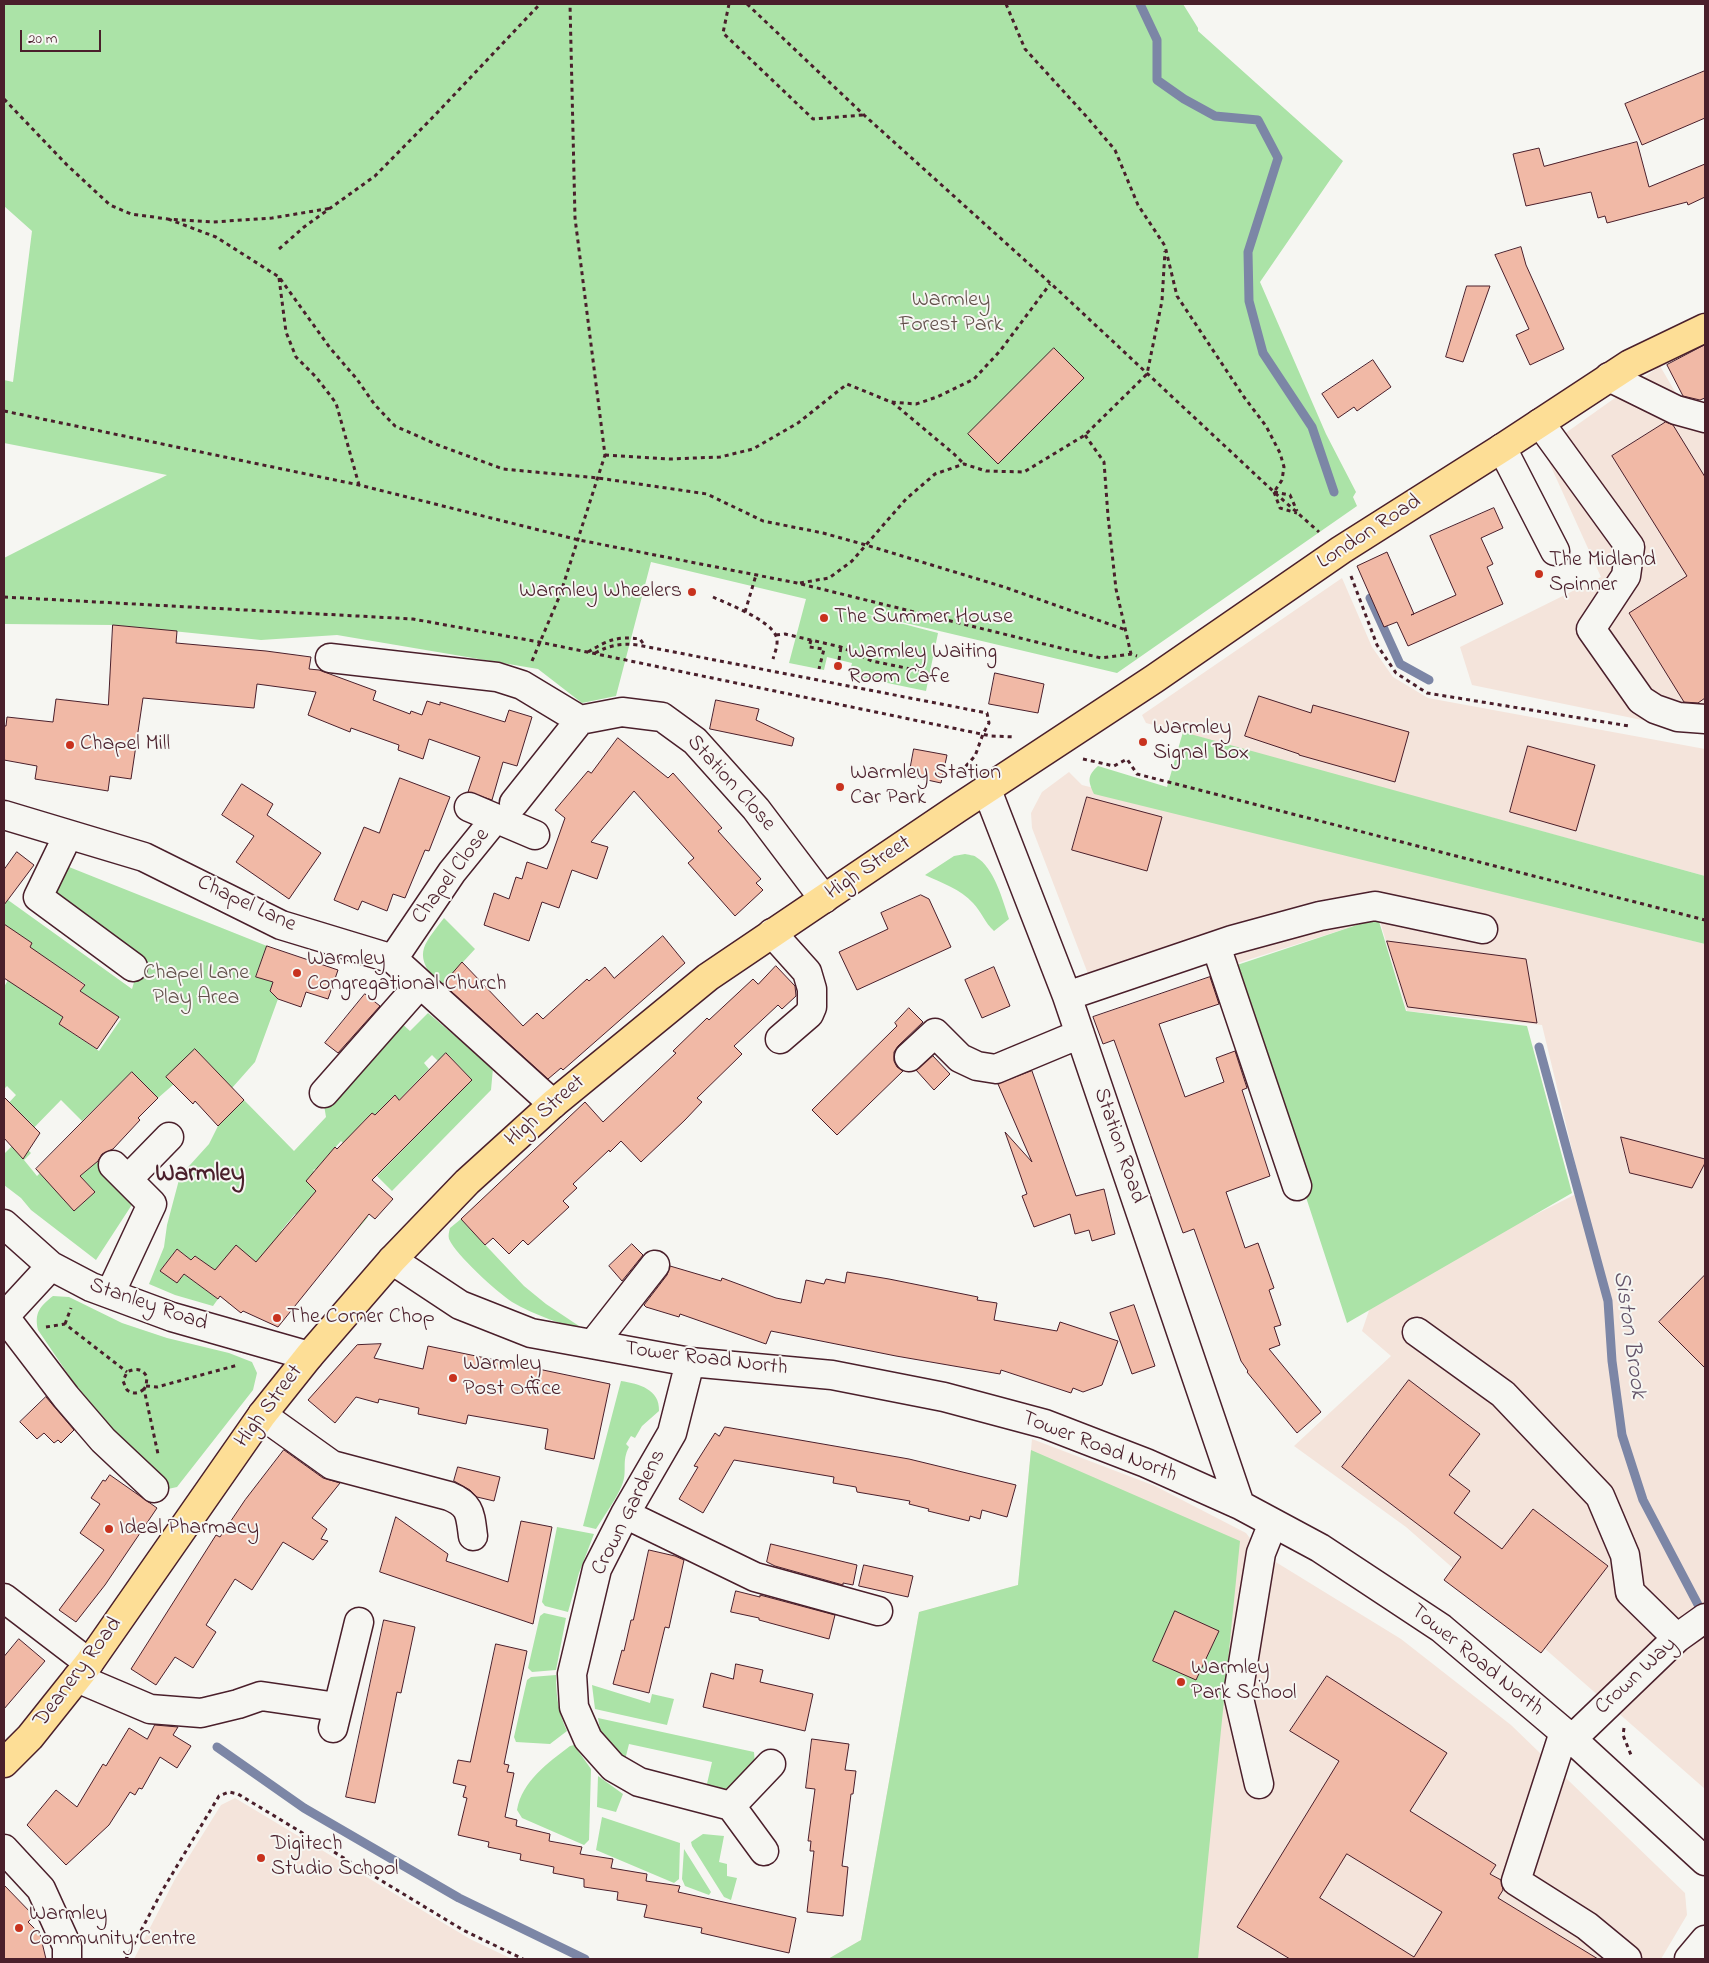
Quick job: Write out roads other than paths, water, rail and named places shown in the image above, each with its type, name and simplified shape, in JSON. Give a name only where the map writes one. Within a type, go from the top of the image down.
[{"type":"main road","name":"London Road","points":[[1044,751],[1154,679],[1341,550],[1608,378],[1630,364],[1705,328]]},
{"type":"main road","name":"High Street","points":[[148,1579],[262,1416],[309,1356],[392,1260],[467,1182],[553,1104],[708,978],[1044,751]]},
{"type":"main road","name":"Deanery Road","points":[[4,1763],[30,1737],[83,1670],[148,1579]]},
{"type":"street","points":[[1608,378],[1676,410],[1705,418]]},
{"type":"street","points":[[1540,423],[1630,547],[1626,576],[1592,629],[1641,700],[1655,709],[1678,717],[1705,719]]},
{"type":"street","points":[[1502,448],[1555,551]]},
{"type":"street","points":[[330,658],[497,677],[522,685],[580,720],[505,811]]},
{"type":"street","name":"Station Close","points":[[580,720],[622,712],[662,717],[695,741],[756,809],[824,899]]},
{"type":"street","name":"Station Road","points":[[987,790],[1067,996],[1240,1505]]},
{"type":"street","name":"Chapel Close","points":[[469,807],[505,811],[535,835]]},
{"type":"street","name":"Chapel Close","points":[[393,959],[452,872],[505,811]]},
{"type":"street","name":"Chapel Lane","points":[[4,815],[144,857],[281,925],[393,959],[553,1104]]},
{"type":"street","points":[[68,835],[38,897],[133,967]]},
{"type":"street","points":[[1067,996],[1216,946],[1320,916],[1375,906],[1483,929]]},
{"type":"street","points":[[772,934],[807,972],[812,988],[812,1007],[809,1014],[780,1039]]},
{"type":"street","points":[[1216,946],[1297,1186]]},
{"type":"street","points":[[324,1093],[420,984]]},
{"type":"street","points":[[910,1057],[935,1033],[960,1058],[977,1066],[996,1069],[1080,1034]]},
{"type":"street","points":[[110,1294],[152,1204],[120,1172],[169,1137]]},
{"type":"street","name":"Stanley Road","points":[[4,1224],[51,1266],[91,1287],[172,1317],[309,1356]]},
{"type":"street","name":"Tower Road North","points":[[392,1260],[460,1304],[531,1333],[690,1362],[832,1376],[944,1397],[1045,1424],[1146,1463],[1240,1505],[1320,1548],[1441,1628],[1568,1735],[1705,1861]]},
{"type":"street","points":[[593,1344],[655,1265]]},
{"type":"street","points":[[51,1266],[8,1321],[66,1397],[103,1440],[154,1488]]},
{"type":"street","points":[[1417,1332],[1503,1394],[1600,1496],[1625,1555],[1630,1592],[1673,1643]]},
{"type":"street","name":"Crown Gardens","points":[[690,1362],[672,1433],[625,1514],[596,1569],[572,1674],[574,1707],[588,1739],[613,1767],[639,1782],[731,1806]]},
{"type":"street","points":[[262,1416],[332,1465],[462,1501],[470,1514],[473,1536]]},
{"type":"street","points":[[625,1514],[755,1577],[878,1611]]},
{"type":"street","points":[[1259,1784],[1238,1694],[1261,1553],[1273,1523]]},
{"type":"street","points":[[4,1598],[83,1670],[150,1709],[201,1713],[261,1696],[335,1718],[358,1622]]},
{"type":"street","name":"Crown Way","points":[[1568,1735],[1673,1643],[1705,1618]]},
{"type":"street","points":[[1568,1735],[1516,1881],[1587,1926],[1627,1959]]},
{"type":"street","points":[[764,1851],[731,1806],[771,1764]]},
{"type":"street","points":[[4,1849],[42,1889],[67,1946],[67,1959]]},
{"type":"street","points":[[1689,1959],[1705,1940]]},
{"type":"waterway","name":"Siston Brook","points":[[1140,4],[1157,40],[1157,80],[1184,99],[1215,116],[1258,120],[1278,158],[1248,252],[1249,301],[1263,353],[1312,427],[1334,492]]},
{"type":"waterway","name":"Siston Brook","points":[[1370,598],[1400,664],[1429,680]]},
{"type":"waterway","name":"Siston Brook","points":[[1539,1047],[1608,1301],[1612,1361],[1622,1435],[1643,1500],[1704,1616]]},
{"type":"waterway","points":[[217,1747],[304,1808],[459,1898],[585,1959]]},
{"type":"place","name":"The Midland Spinner","points":[[1539,574]]},
{"type":"place","name":"Warmley Wheelers","points":[[692,592]]},
{"type":"place","name":"The Summer House","points":[[824,618]]},
{"type":"place","name":"Warmley Waiting Room Cafe","points":[[838,666]]},
{"type":"place","name":"Warmley Signal Box","points":[[1143,742]]},
{"type":"place","name":"Chapel Mill","points":[[70,745]]},
{"type":"place","name":"Warmley Station Car Park","points":[[840,787]]},
{"type":"place","name":"Warmley Congregational Church","points":[[297,973]]},
{"type":"place","name":"The Corner Chop","points":[[277,1318]]},
{"type":"place","name":"Warmley Post Office","points":[[453,1378]]},
{"type":"place","name":"Ideal Pharmacy","points":[[109,1529]]},
{"type":"place","name":"Warmley Park School","points":[[1181,1682]]},
{"type":"place","name":"Digitech Studio School","points":[[261,1858]]},
{"type":"place","name":"Warmley Community Centre","points":[[19,1928]]},
{"type":"district","name":"Warmley","points":[[200,1176]]},
{"type":"park label","name":"Warmley Forest Park","points":[[951,314]]},
{"type":"park label","name":"Chapel Lane Play Area","points":[[196,986]]}]
